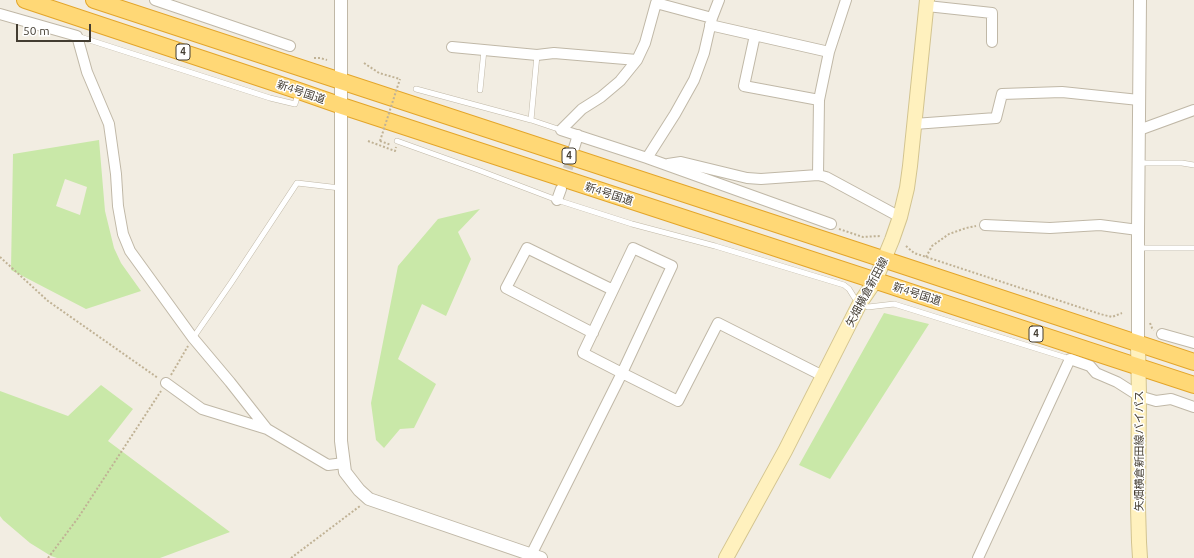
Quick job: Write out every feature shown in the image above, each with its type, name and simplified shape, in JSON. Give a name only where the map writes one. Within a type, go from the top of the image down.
[{"type":"highway","name":"新4号国道","points":[[25,0],[299,90],[342,106],[1194,385]]},
{"type":"highway","name":"新4号国道","points":[[94,0],[1194,362]]},
{"type":"main road","name":"矢畑横倉新田線","points":[[726,558],[785,451],[860,303],[875,281],[892,240],[900,217],[907,188],[927,3]]},
{"type":"main road","name":"矢畑横倉新田線バイパス","points":[[1138,344],[1138,507],[1140,558]]},
{"type":"street","points":[[155,0],[290,46]]},
{"type":"street","points":[[341,0],[341,441],[345,472],[359,490],[369,499],[536,556],[622,373],[672,266],[633,248],[583,353],[622,373],[678,401],[718,323],[823,376]]},
{"type":"street","points":[[647,158],[675,114],[694,80],[704,53],[711,22],[719,0]]},
{"type":"street","points":[[818,175],[819,100],[829,52],[846,0]]},
{"type":"street","points":[[1138,344],[1140,0]]},
{"type":"street","points":[[829,52],[755,35],[656,3],[645,43],[637,60],[620,81],[601,97],[582,109],[561,130],[666,164],[831,224]]},
{"type":"street","points":[[927,3],[992,14],[992,42]]},
{"type":"street","points":[[0,14],[78,36],[87,72],[109,124],[116,174],[118,206],[123,234],[130,251],[193,338],[267,429]]},
{"type":"street","points":[[755,35],[744,86],[819,100]]},
{"type":"street","points":[[452,47],[537,55],[554,53],[637,60]]},
{"type":"street","points":[[914,124],[996,118],[1002,94],[1062,92],[1139,100]]},
{"type":"street","points":[[1139,130],[1194,110]]},
{"type":"street","points":[[574,148],[578,135]]},
{"type":"street","points":[[666,164],[681,162],[748,178],[761,179],[818,175],[826,177],[900,217]]},
{"type":"street","points":[[557,200],[561,189]]},
{"type":"street","points":[[985,225],[1050,228],[1100,225],[1138,230]]},
{"type":"street","points":[[593,333],[506,288],[527,248],[613,290]]},
{"type":"street","points":[[1162,334],[1194,343]]},
{"type":"street","points":[[978,558],[1070,359],[1090,366],[1096,374],[1118,382],[1139,396],[1156,401],[1172,399],[1194,407]]},
{"type":"street","points":[[166,384],[202,409],[267,429],[328,465],[344,463]]},
{"type":"lane","points":[[78,36],[270,98],[295,104],[299,90]]},
{"type":"lane","points":[[480,90],[484,50]]},
{"type":"lane","points":[[531,120],[537,55]]},
{"type":"lane","points":[[416,89],[531,120],[561,130]]},
{"type":"lane","points":[[398,141],[557,200],[632,224],[715,246],[844,285],[849,289],[854,298],[868,307],[894,304],[1070,359]]},
{"type":"lane","points":[[1138,163],[1184,163],[1194,165]]},
{"type":"lane","points":[[193,338],[297,183],[340,188]]},
{"type":"lane","points":[[1138,248],[1194,248]]},
{"type":"path","points":[[313,58],[327,60]]},
{"type":"path","points":[[364,63],[379,73],[400,79],[380,141],[396,147],[395,150],[368,141]]},
{"type":"path","points":[[831,224],[836,228],[863,237],[880,236]]},
{"type":"path","points":[[926,257],[932,246],[949,234],[966,228],[985,225]]},
{"type":"path","points":[[906,246],[914,253],[1100,314],[1112,317],[1122,313]]},
{"type":"path","points":[[0,257],[48,301],[166,384]]},
{"type":"path","points":[[48,558],[78,518],[166,384],[193,338]]},
{"type":"path","points":[[291,558],[369,499]]},
{"type":"green space","points":[[99,140],[105,211],[114,248],[121,263],[141,291],[86,309],[11,270],[13,154]],"holes":[[[65,179],[87,187],[80,215],[56,206]]]},
{"type":"green space","points":[[480,209],[458,232],[471,259],[446,316],[422,304],[398,359],[436,384],[414,428],[400,429],[384,448],[376,440],[371,403],[398,266],[438,219]]},
{"type":"green space","points":[[884,313],[929,324],[830,479],[799,465]]},
{"type":"green space","points":[[101,385],[133,409],[108,441],[230,532],[160,558],[57,558],[30,543],[3,520],[0,516],[0,391],[68,416]]},
{"type":"tunnel","points":[[563,183],[573,153]]}]
